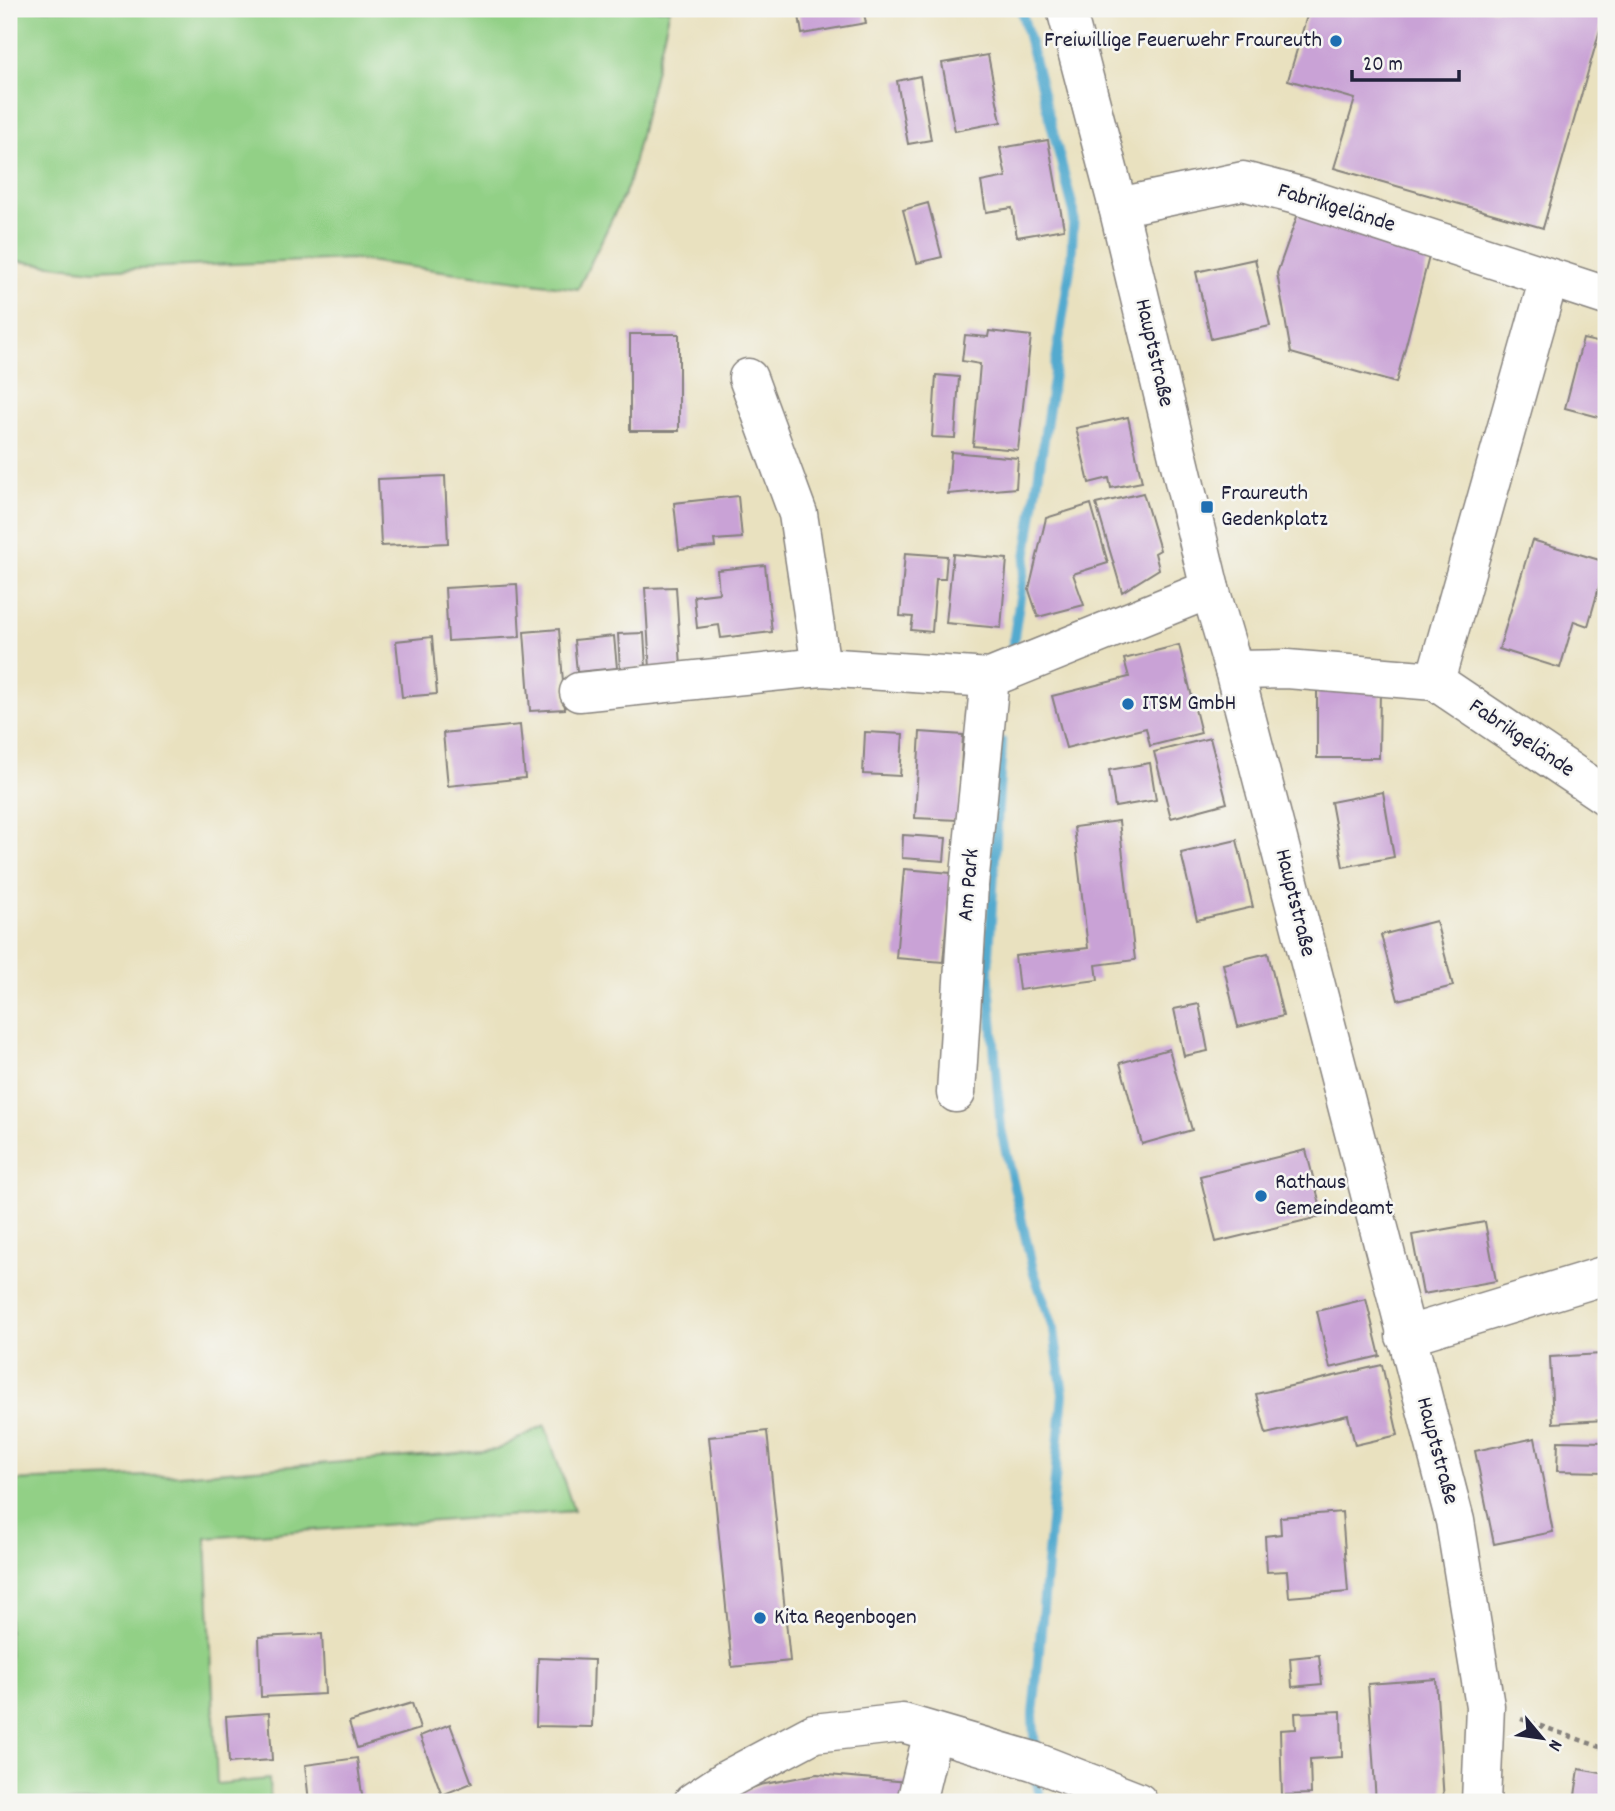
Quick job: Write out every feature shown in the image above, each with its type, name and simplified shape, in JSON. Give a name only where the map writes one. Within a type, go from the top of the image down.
[{"type":"street","name":"Hauptstraße","points":[[1066,9],[1118,207],[1210,589],[1234,670],[1455,1521],[1485,1706],[1481,1802]]},
{"type":"street","name":"Fabrikgelände","points":[[1118,207],[1243,181],[1300,196],[1606,296]]},
{"type":"street","points":[[1435,681],[1549,278]]},
{"type":"street","points":[[748,378],[798,514],[821,667]]},
{"type":"street","points":[[579,692],[821,667],[990,678],[1210,589]]},
{"type":"street","name":"Fabrikgelände","points":[[1234,670],[1287,668],[1435,681],[1606,796]]},
{"type":"street","name":"Am Park","points":[[956,1093],[969,886],[990,678]]},
{"type":"street","points":[[1405,1336],[1606,1275]]},
{"type":"street","points":[[693,1802],[726,1780],[814,1733],[903,1723],[1033,1761],[1138,1802]]},
{"type":"street","points":[[916,1802],[933,1732]]},
{"type":"path","points":[[1485,1706],[1606,1749]]},
{"type":"green space","points":[[9,9],[670,9],[628,186],[578,289],[351,259],[94,270],[9,260]]},
{"type":"green space","points":[[545,1425],[574,1511],[206,1538],[217,1784],[269,1779],[270,1802],[9,1802],[9,1481],[178,1475],[496,1450]]},
{"type":"building","points":[[798,9],[863,9],[866,23],[802,34]]},
{"type":"building","points":[[1309,9],[1339,12],[1340,9],[1606,9],[1543,228],[1334,168],[1355,99],[1288,80]]},
{"type":"building","points":[[988,55],[1001,122],[955,131],[942,63]]},
{"type":"building","points":[[920,76],[931,140],[908,144],[897,81]]},
{"type":"building","points":[[1048,140],[1064,229],[1017,237],[1012,208],[986,212],[981,182],[1006,177],[1000,148]]},
{"type":"building","points":[[928,203],[942,257],[917,263],[903,210]]},
{"type":"building","points":[[1299,211],[1430,253],[1396,383],[1291,353],[1277,273]]},
{"type":"building","points":[[1255,259],[1270,326],[1211,339],[1196,272]]},
{"type":"building","points":[[989,331],[1031,336],[1018,450],[973,446],[980,364],[962,361],[965,335],[988,337]]},
{"type":"building","points":[[630,334],[679,334],[679,431],[630,431]]},
{"type":"building","points":[[1583,339],[1606,344],[1606,419],[1565,408]]},
{"type":"building","points":[[936,375],[959,377],[955,438],[932,437]]},
{"type":"building","points":[[1128,417],[1142,482],[1111,488],[1109,478],[1089,483],[1076,428]]},
{"type":"building","points":[[951,452],[1018,458],[1016,488],[948,494]]},
{"type":"building","points":[[445,476],[448,543],[381,546],[378,479]]},
{"type":"building","points":[[1143,493],[1160,550],[1155,553],[1159,569],[1122,592],[1096,504]]},
{"type":"building","points":[[738,496],[742,538],[714,540],[715,547],[679,550],[674,503]]},
{"type":"building","points":[[1091,504],[1108,563],[1073,574],[1084,605],[1038,617],[1029,590],[1046,518]]},
{"type":"building","points":[[1532,540],[1606,562],[1588,626],[1574,621],[1560,668],[1499,649]]},
{"type":"building","points":[[905,553],[947,556],[945,579],[936,579],[932,632],[911,630],[913,617],[900,616]]},
{"type":"building","points":[[953,554],[1007,559],[1001,628],[946,623]]},
{"type":"building","points":[[765,565],[772,632],[721,638],[719,625],[697,628],[694,596],[719,593],[717,570]]},
{"type":"building","points":[[517,584],[520,637],[448,641],[445,588]]},
{"type":"building","points":[[676,587],[681,667],[650,669],[645,588]]},
{"type":"building","points":[[559,629],[565,709],[530,711],[524,632]]},
{"type":"building","points":[[644,633],[646,667],[620,669],[618,634]]},
{"type":"building","points":[[614,636],[617,668],[577,672],[574,640]]},
{"type":"building","points":[[432,637],[437,694],[402,697],[396,641]]},
{"type":"building","points":[[1179,645],[1201,733],[1150,746],[1146,728],[1066,748],[1052,696],[1129,677],[1124,659]]},
{"type":"building","points":[[1317,687],[1380,687],[1379,758],[1317,758]]},
{"type":"building","points":[[520,725],[525,778],[448,786],[443,733]]},
{"type":"building","points":[[865,732],[903,734],[900,776],[863,774]]},
{"type":"building","points":[[920,732],[963,735],[958,820],[915,818]]},
{"type":"building","points":[[1210,738],[1227,803],[1171,818],[1154,752]]},
{"type":"building","points":[[1150,763],[1156,800],[1115,807],[1109,770]]},
{"type":"building","points":[[1383,792],[1394,857],[1343,867],[1331,802]]},
{"type":"building","points":[[1119,821],[1135,960],[1096,965],[1098,980],[1019,990],[1015,956],[1088,948],[1074,827]]},
{"type":"building","points":[[903,835],[946,838],[944,861],[902,858]]},
{"type":"building","points":[[1237,840],[1253,907],[1197,920],[1181,853]]},
{"type":"building","points":[[904,869],[951,873],[943,962],[896,958]]},
{"type":"building","points":[[1436,921],[1453,986],[1398,1000],[1381,935]]},
{"type":"building","points":[[1268,953],[1283,1016],[1238,1027],[1223,964]]},
{"type":"building","points":[[1199,1004],[1208,1051],[1184,1056],[1174,1009]]},
{"type":"building","points":[[1169,1049],[1192,1130],[1142,1144],[1120,1063]]},
{"type":"building","name":"Rathaus Gemeindeamt","points":[[1306,1150],[1323,1216],[1216,1242],[1200,1176]]},
{"type":"building","points":[[1485,1222],[1496,1281],[1423,1294],[1412,1235]]},
{"type":"building","points":[[1366,1299],[1380,1356],[1330,1368],[1317,1311]]},
{"type":"building","points":[[1602,1354],[1605,1420],[1553,1423],[1550,1357]]},
{"type":"building","points":[[1382,1365],[1398,1435],[1355,1445],[1348,1415],[1266,1434],[1256,1394]]},
{"type":"building","points":[[767,1431],[790,1661],[732,1667],[709,1437]]},
{"type":"building","points":[[1535,1438],[1553,1532],[1494,1544],[1475,1451]]},
{"type":"building","points":[[1558,1441],[1606,1442],[1606,1472],[1557,1471]]},
{"type":"building","points":[[1342,1512],[1348,1592],[1289,1597],[1287,1571],[1267,1572],[1265,1536],[1281,1534],[1280,1517]]},
{"type":"building","points":[[322,1634],[325,1694],[261,1697],[259,1637]]},
{"type":"building","points":[[1319,1655],[1322,1684],[1292,1687],[1290,1658]]},
{"type":"building","points":[[538,1658],[594,1660],[592,1727],[536,1726]]},
{"type":"building","points":[[1436,1679],[1444,1802],[1376,1802],[1368,1684]]},
{"type":"building","points":[[412,1703],[420,1729],[357,1748],[349,1722]]},
{"type":"building","points":[[1341,1711],[1342,1757],[1310,1759],[1311,1794],[1282,1795],[1280,1730],[1296,1729],[1295,1713]]},
{"type":"building","points":[[269,1713],[272,1760],[229,1763],[226,1716]]},
{"type":"building","points":[[450,1724],[472,1783],[442,1795],[420,1736]]},
{"type":"building","points":[[357,1758],[363,1802],[309,1802],[305,1765]]},
{"type":"building","points":[[1579,1769],[1606,1774],[1606,1802],[1574,1802]]},
{"type":"building","points":[[817,1774],[908,1782],[907,1802],[729,1802],[730,1796],[760,1785]]},
{"type":"waterway","points":[[1010,663],[1071,262],[1074,212],[1021,9]]},
{"type":"waterway","points":[[1002,742],[988,970],[1001,1129],[1033,1270],[1054,1330],[1063,1394],[1033,1715],[1035,1755]]},
{"type":"waterway","points":[[1036,1771],[1040,1802]]},
{"type":"place","name":"Freiwillige Feuerwehr Fraureuth","points":[[1336,41]]},
{"type":"place","name":"Fraureuth Gedenkplatz","points":[[1207,507]]},
{"type":"place","name":"ITSM GmbH","points":[[1128,704]]},
{"type":"place","name":"Rathaus Gemeindeamt","points":[[1261,1196]]},
{"type":"place","name":"Kita Regenbogen","points":[[760,1618]]}]
